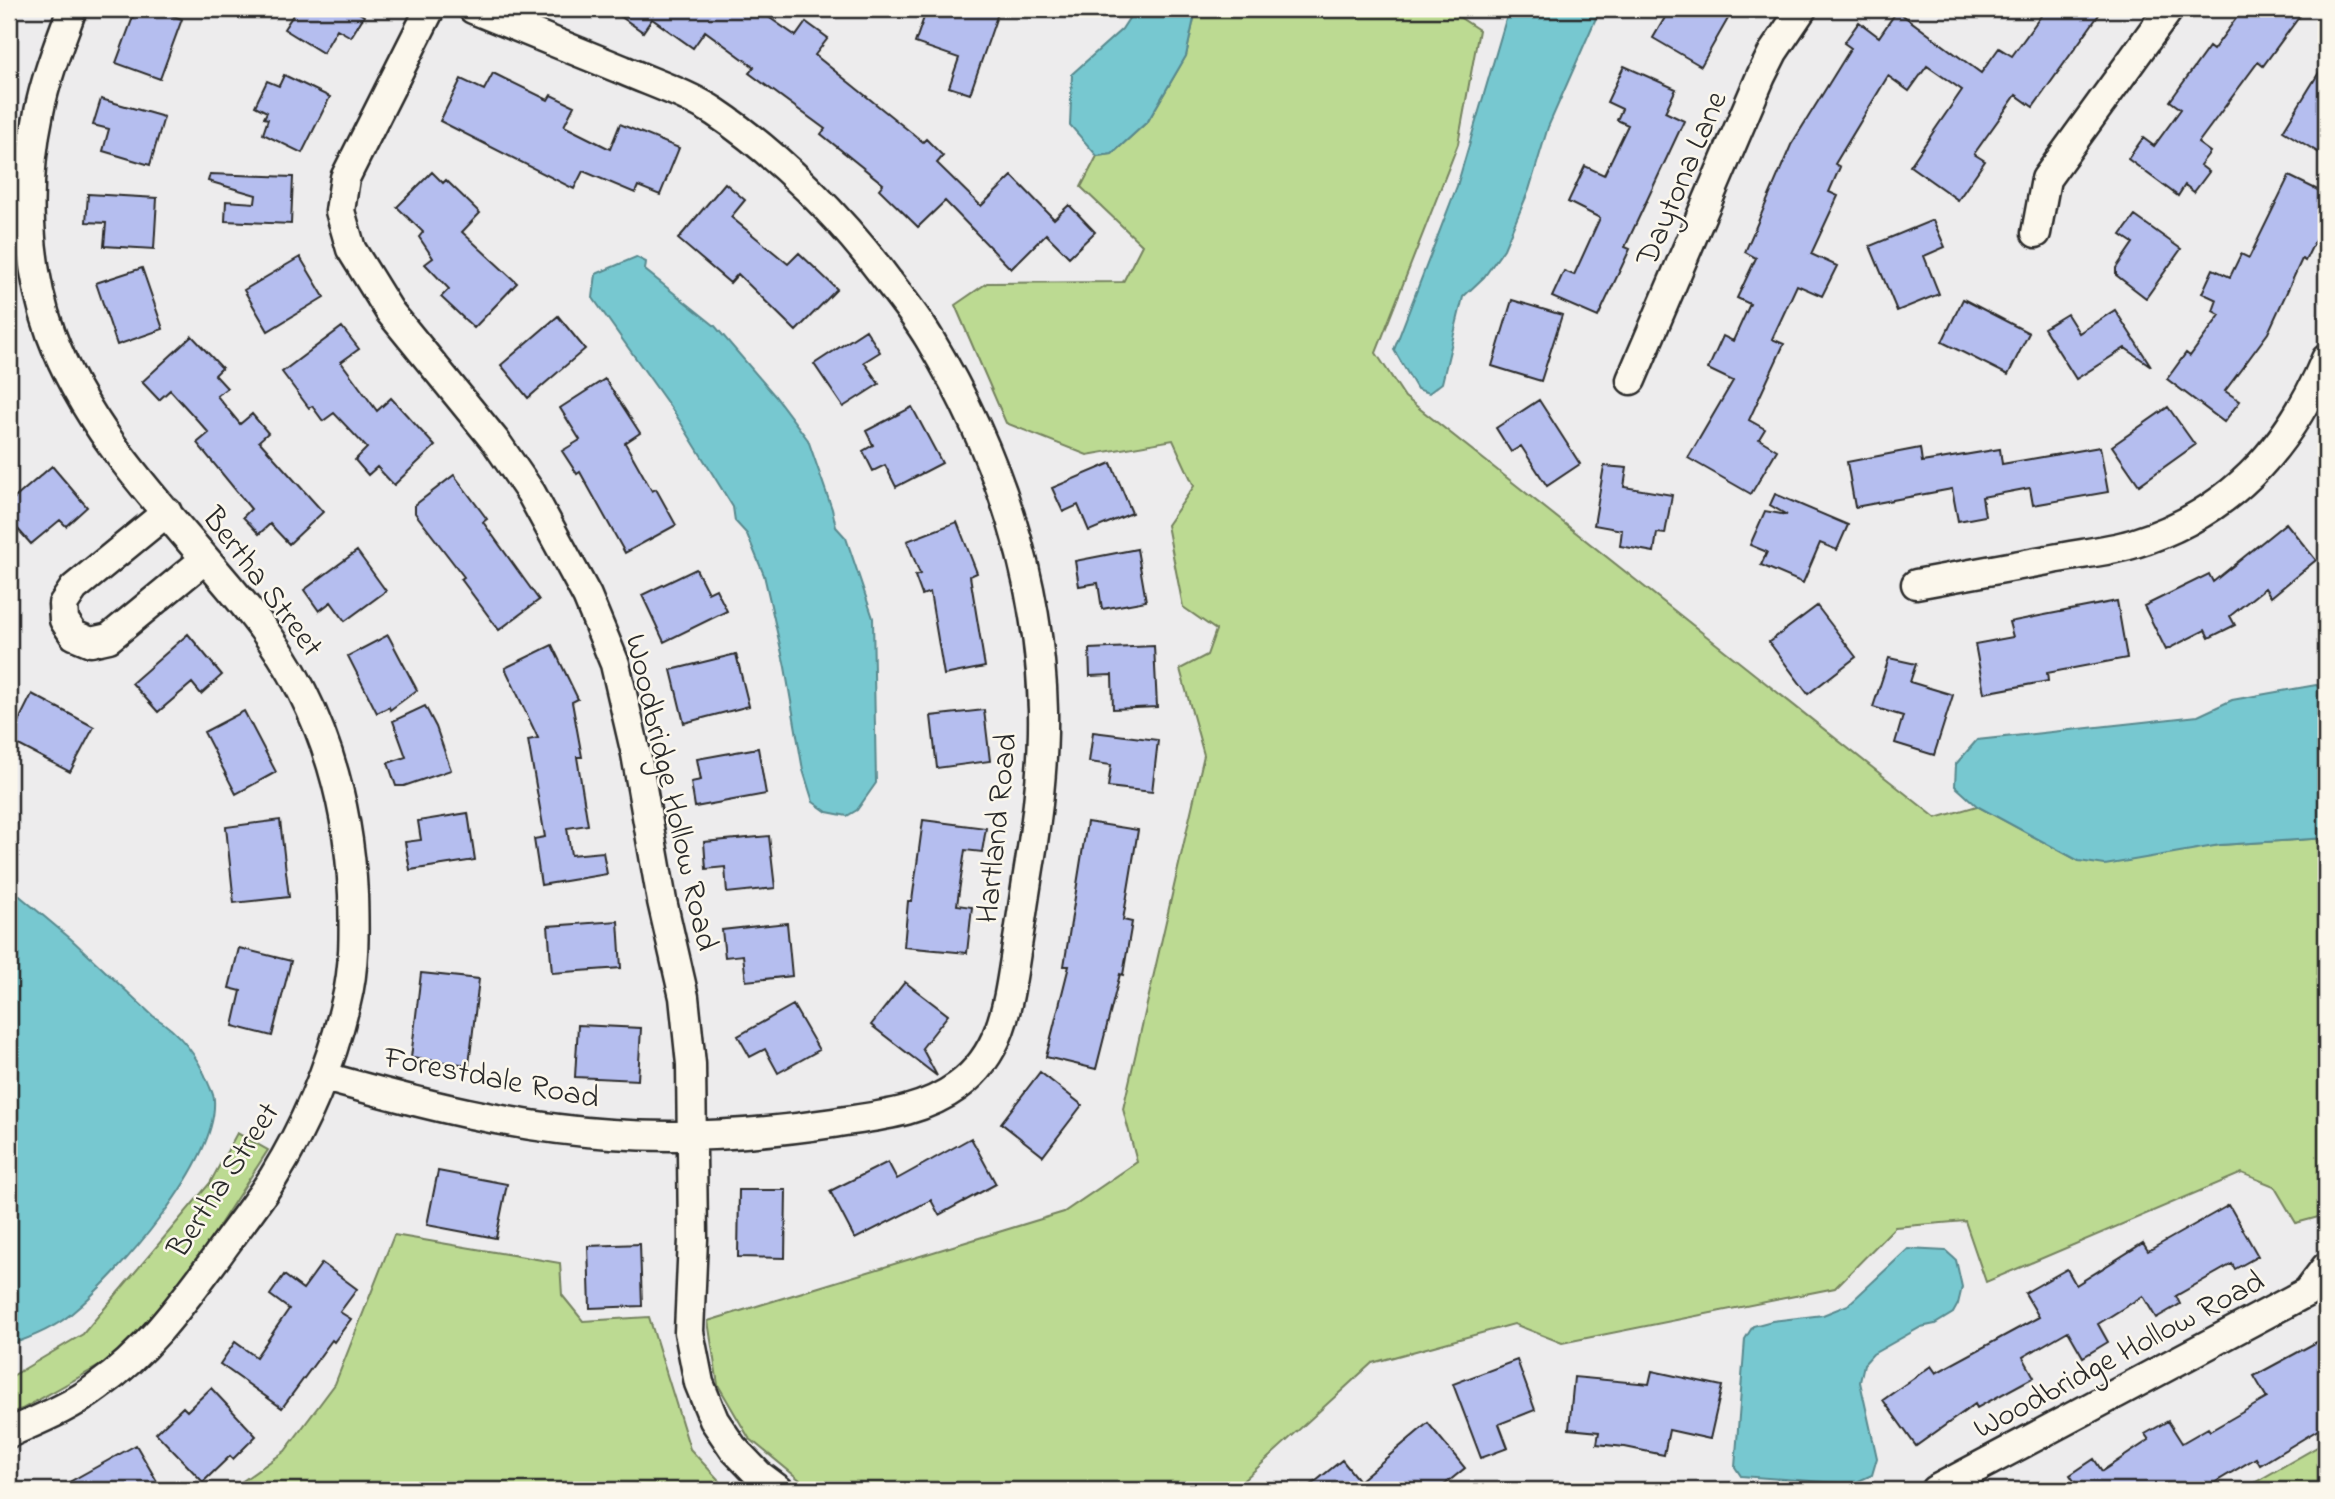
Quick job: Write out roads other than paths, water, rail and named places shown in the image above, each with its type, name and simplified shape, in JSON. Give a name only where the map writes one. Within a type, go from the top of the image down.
[{"type":"street","name":"Bertha Street","points":[[9,1433],[94,1390],[130,1362],[169,1321],[264,1192],[295,1142],[324,1077],[348,998],[354,928],[350,846],[338,782],[315,718],[289,666],[257,620],[104,436],[79,394],[51,333],[38,281],[30,230],[31,170],[38,111],[72,9]]},
{"type":"street","name":"Woodbridge Hollow Road","points":[[430,9],[345,177],[340,211],[351,249],[390,313],[496,442],[531,493],[587,596],[615,664],[636,754],[662,901],[684,998],[691,1064],[693,1239],[689,1332],[699,1383],[714,1420],[733,1448],[759,1475],[779,1490]]},
{"type":"street","name":"Hartland Road","points":[[473,9],[711,109],[804,185],[863,247],[927,334],[968,408],[994,467],[1023,556],[1035,626],[1043,710],[1040,797],[1006,1017],[989,1054],[961,1084],[929,1104],[893,1114],[778,1131],[690,1136]]},
{"type":"street","name":"Daytona Lane","points":[[1632,380],[1761,76],[1773,52],[1802,9]]},
{"type":"street","points":[[2036,233],[2046,179],[2169,9]]},
{"type":"street","points":[[1916,584],[2130,544],[2170,530],[2215,505],[2270,457],[2323,374]]},
{"type":"street","points":[[167,512],[74,588],[63,604],[64,620],[74,635],[91,642],[109,638],[205,559]]},
{"type":"street","name":"Forestdale Road","points":[[324,1077],[418,1104],[538,1127],[612,1135],[690,1136]]},
{"type":"street","name":"Woodbridge Hollow Road","points":[[1935,1490],[2307,1292],[2326,1267]]},
{"type":"water","points":[[1135,9],[1196,9],[1186,56],[1148,121],[1112,154],[1097,156],[1070,125],[1072,74],[1122,29]]},
{"type":"water","points":[[1509,9],[1600,9],[1548,127],[1529,190],[1504,249],[1484,277],[1463,297],[1442,383],[1429,393],[1417,389],[1394,350],[1457,186]]},
{"type":"water","points":[[636,257],[646,262],[645,270],[715,326],[775,396],[808,440],[836,527],[846,538],[873,618],[876,783],[857,810],[847,816],[827,812],[813,802],[803,770],[785,667],[764,575],[747,534],[735,521],[733,507],[676,415],[593,298],[596,274]]},
{"type":"water","points":[[2316,685],[2326,687],[2326,838],[2220,845],[2105,865],[2079,861],[1977,806],[1955,786],[1956,764],[1977,740],[2198,716],[2232,700]]},
{"type":"water","points":[[9,887],[179,1037],[205,1074],[214,1100],[211,1125],[200,1154],[183,1185],[138,1246],[71,1314],[41,1332],[9,1345]]},
{"type":"water","points":[[1908,1249],[1946,1251],[1956,1260],[1962,1287],[1953,1313],[1935,1324],[1921,1327],[1873,1354],[1864,1364],[1860,1382],[1877,1458],[1872,1475],[1852,1484],[1741,1476],[1735,1467],[1745,1339],[1753,1326],[1823,1315],[1848,1305]]}]
